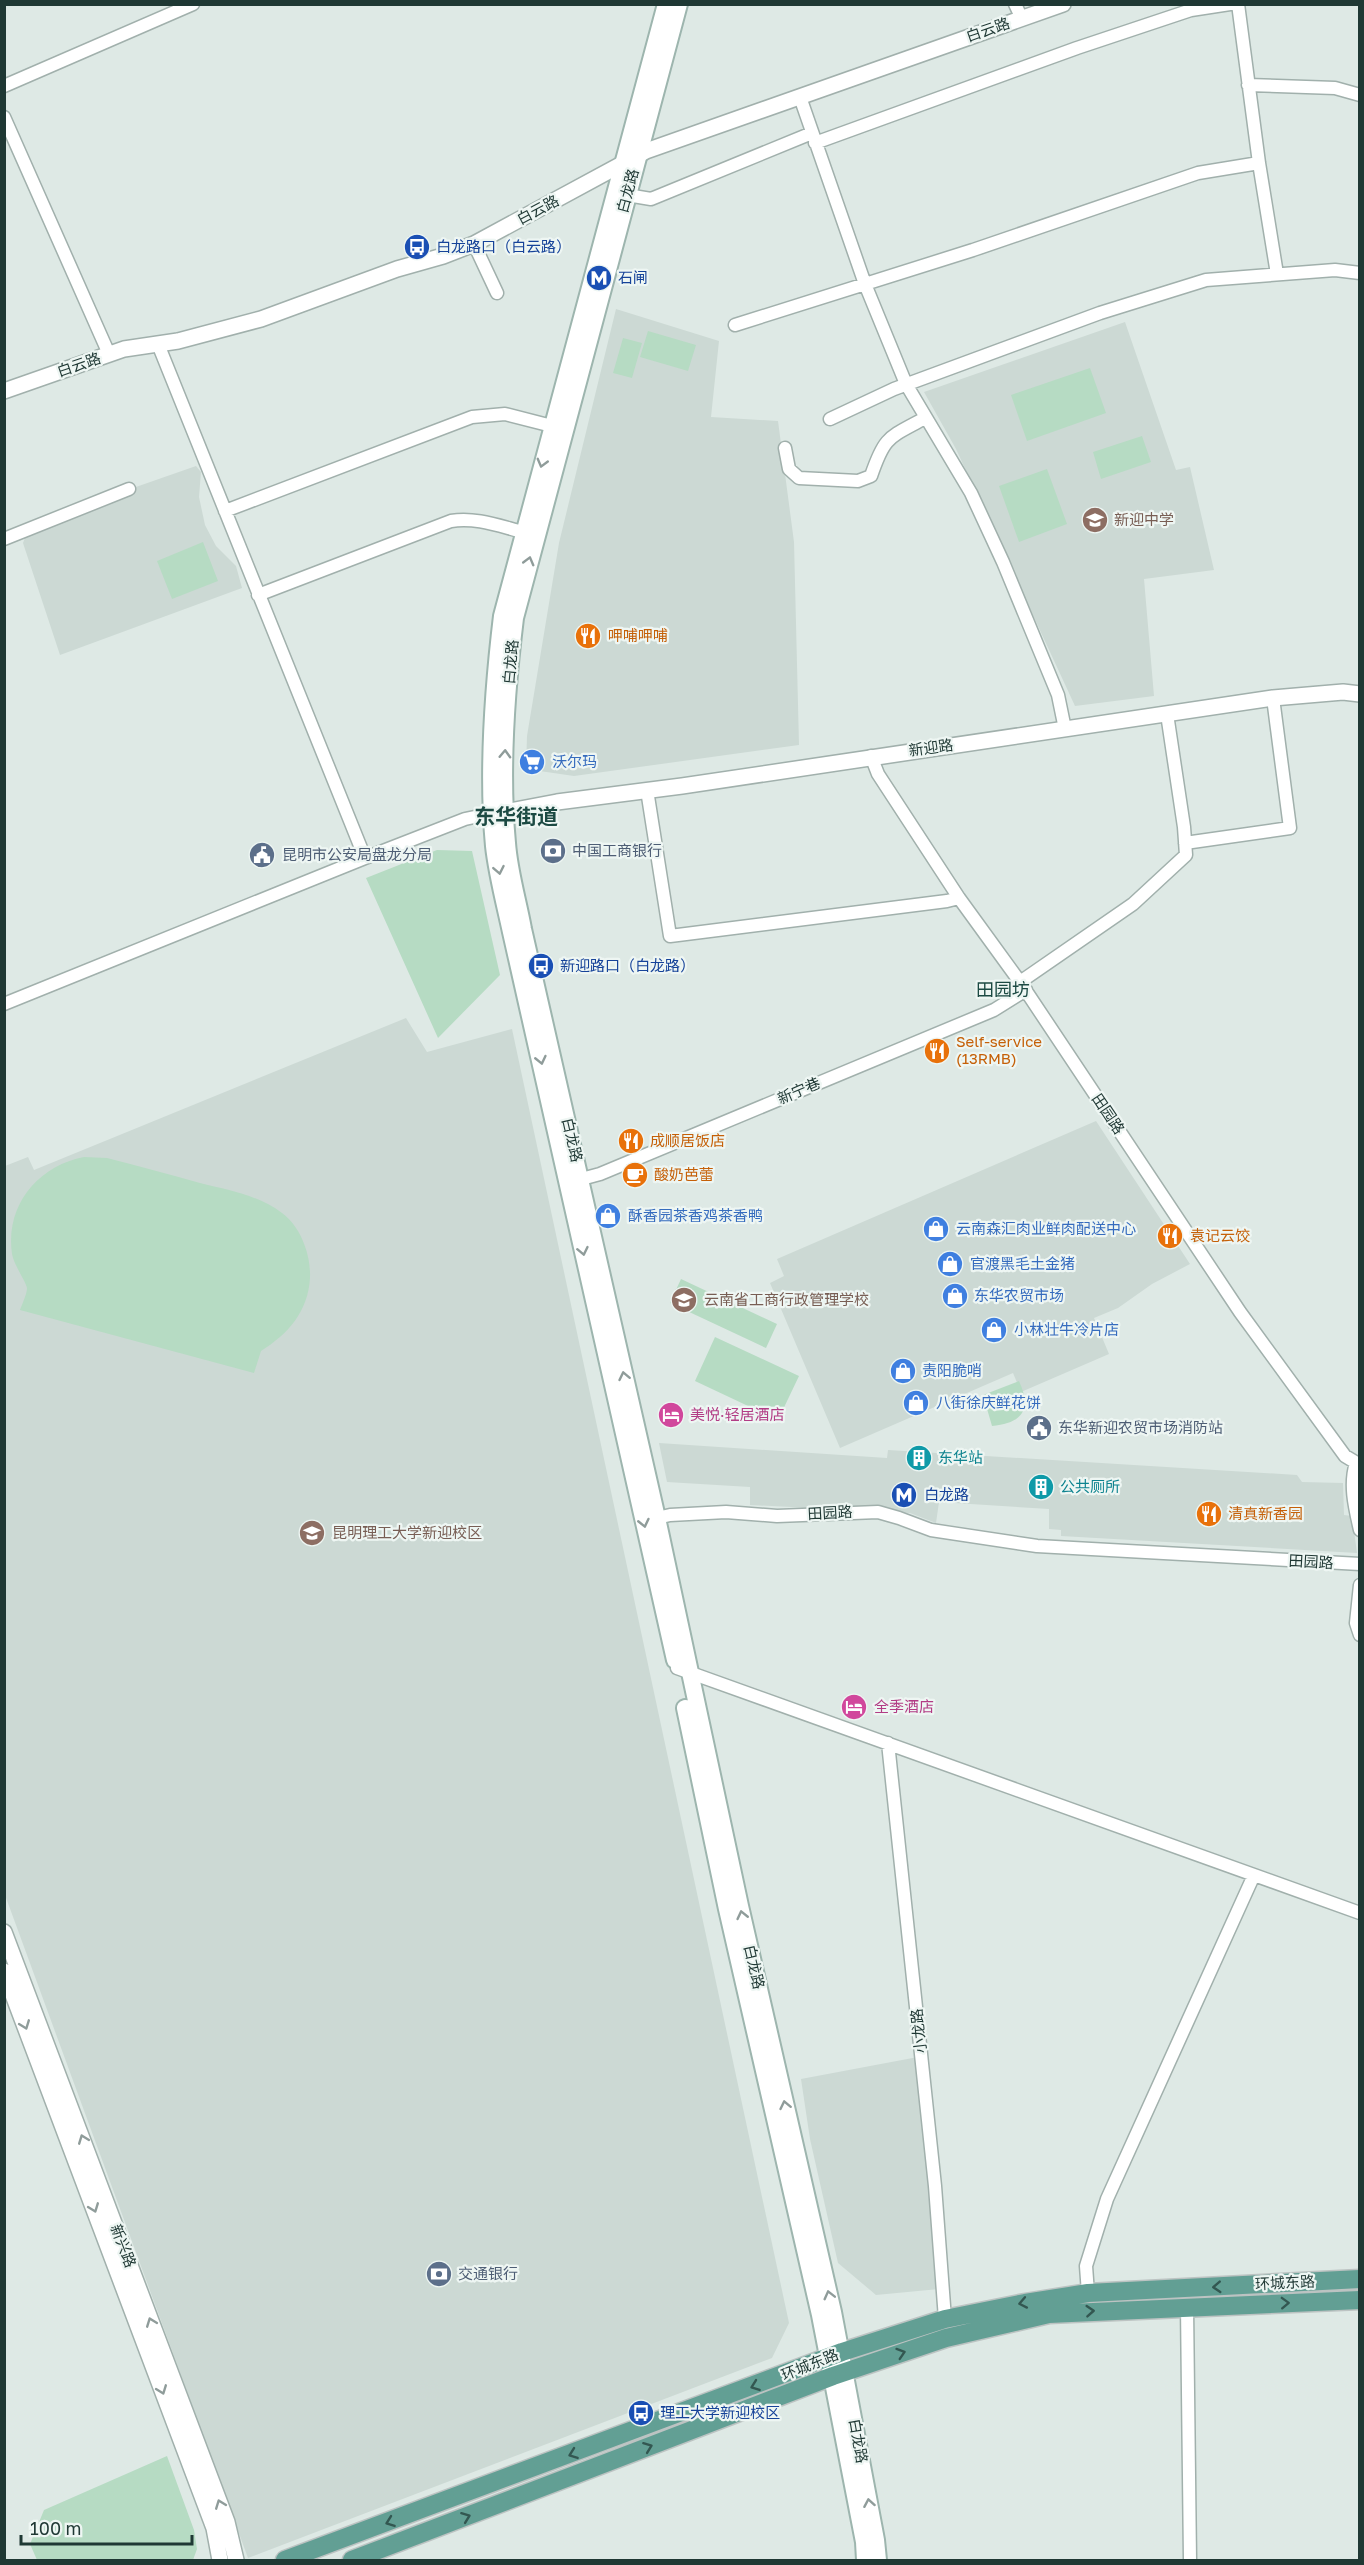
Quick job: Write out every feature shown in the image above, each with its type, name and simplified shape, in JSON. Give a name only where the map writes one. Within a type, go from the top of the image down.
[{"type":"main road","name":"白龙路","points":[[498,812],[515,618],[627,195],[630,160],[666,4]]},
{"type":"main road","name":"白龙路","points":[[679,4],[630,160],[552,426],[502,616],[497,657],[498,812],[507,846],[574,1181],[876,2540],[878,2560]]},
{"type":"main road","name":"白龙路","points":[[574,1181],[657,1518],[683,1670]]},
{"type":"main road","name":"环城东路","points":[[285,2560],[835,2355],[945,2319],[1088,2293],[1359,2279]]},
{"type":"main road","name":"环城东路","points":[[352,2560],[839,2374],[946,2338],[1018,2320],[1092,2311],[1359,2300]]},
{"type":"main road","name":"白龙路","points":[[839,2374],[865,2560]]},
{"type":"street","points":[[4,86],[193,4]]},
{"type":"street","name":"白云路","points":[[4,392],[124,349],[178,341],[261,319],[474,244],[630,160],[1019,12],[1063,4]]},
{"type":"street","points":[[627,195],[651,199],[814,138],[1100,40],[1191,10],[1230,4]]},
{"type":"street","points":[[1238,4],[1259,163],[1277,274]]},
{"type":"street","points":[[1248,85],[1335,88],[1359,95]]},
{"type":"street","points":[[800,97],[865,284],[906,384],[925,418],[942,440],[998,552],[1058,695],[1065,729]]},
{"type":"street","points":[[4,117],[109,354]]},
{"type":"street","points":[[735,325],[973,250],[1198,173],[1259,163]]},
{"type":"street","points":[[474,244],[497,293]]},
{"type":"street","points":[[830,418],[906,384],[1101,313],[1206,280],[1335,270],[1359,273]]},
{"type":"street","points":[[159,344],[364,858]]},
{"type":"street","points":[[225,511],[472,417],[505,414],[552,426]]},
{"type":"street","points":[[785,448],[789,469],[799,478],[858,482],[871,476],[880,449],[889,438],[925,418]]},
{"type":"street","points":[[4,539],[129,489]]},
{"type":"street","points":[[258,595],[451,521],[477,520],[523,532]]},
{"type":"street","name":"新迎路","points":[[498,812],[1273,698],[1343,692],[1359,693]]},
{"type":"street","points":[[1167,714],[1185,843],[1290,828],[1273,698]]},
{"type":"street","name":"田园路","points":[[871,756],[878,774],[958,898],[1023,986],[1240,1312],[1345,1456],[1358,1464],[1353,1473],[1353,1489],[1359,1530]]},
{"type":"street","points":[[647,790],[670,936],[958,898]]},
{"type":"street","points":[[4,1004],[364,858],[465,819],[498,812]]},
{"type":"street","name":"新宁巷","points":[[574,1181],[600,1174],[994,1010],[1133,904],[1186,855],[1185,843]]},
{"type":"street","name":"田园路","points":[[657,1518],[670,1515],[726,1512],[777,1516],[878,1512],[931,1530],[1037,1546],[1359,1564]]},
{"type":"street","points":[[1359,1585],[1356,1623],[1359,1635]]},
{"type":"street","points":[[683,1670],[1359,1913]]},
{"type":"street","name":"小龙路","points":[[888,1743],[935,2186],[945,2319]]},
{"type":"street","points":[[1088,2293],[1086,2266],[1107,2199],[1254,1875]]},
{"type":"street","name":"新兴路","points":[[4,1932],[226,2522],[236,2560]]},
{"type":"street","name":"新兴路","points":[[4,1971],[214,2528],[220,2560]]},
{"type":"street","points":[[1187,2307],[1190,2560]]},
{"type":"shaded area","points":[[616,309],[719,341],[711,417],[778,421],[794,542],[799,745],[574,776],[526,769],[527,736],[559,543]]},
{"type":"shaded area","name":"新迎中学","points":[[1125,322],[1176,470],[1190,467],[1214,570],[1144,579],[1154,696],[1075,706],[956,449],[924,392]]},
{"type":"shaded area","points":[[196,466],[201,472],[199,497],[205,525],[216,546],[236,566],[242,588],[60,655],[23,543],[30,524]]},
{"type":"shaded area","name":"昆明理工大学新迎校区","points":[[406,1018],[427,1052],[512,1029],[789,2323],[772,2358],[248,2558],[5,1895],[5,1166],[28,1157],[34,1170]]},
{"type":"shaded area","name":"东华农贸市场","points":[[1096,1121],[1190,1264],[1152,1284],[1118,1308],[1094,1318],[1109,1354],[1021,1392],[1013,1373],[840,1448],[770,1283],[784,1276],[777,1259]]},
{"type":"shaded area","points":[[659,1443],[887,1458],[888,1450],[1297,1475],[1302,1482],[1343,1483],[1344,1515],[1352,1516],[1357,1553],[1061,1536],[1061,1530],[1049,1529],[1049,1509],[939,1502],[936,1523],[910,1513],[750,1505],[750,1487],[667,1482]]},
{"type":"shaded area","points":[[918,2057],[939,2289],[876,2295],[838,2263],[810,2139],[801,2079]]},
{"type":"green space","points":[[648,331],[696,345],[688,371],[640,357]]},
{"type":"green space","points":[[623,338],[642,343],[632,378],[613,373]]},
{"type":"green space","points":[[1090,368],[1106,413],[1027,441],[1011,395]]},
{"type":"green space","points":[[1142,436],[1151,462],[1101,479],[1093,452]]},
{"type":"green space","points":[[1047,469],[1067,524],[1019,542],[999,486]]},
{"type":"green space","points":[[203,542],[218,581],[172,599],[157,561]]},
{"type":"green space","points":[[437,850],[472,851],[500,975],[438,1038],[366,878]]},
{"type":"green space","points":[[84,1157],[107,1158],[243,1194],[273,1207],[295,1226],[304,1242],[309,1260],[310,1278],[305,1301],[301,1312],[288,1329],[261,1351],[254,1373],[20,1310],[27,1288],[13,1258],[11,1236],[20,1204],[28,1190],[52,1169]]},
{"type":"green space","points":[[681,1279],[777,1324],[766,1348],[670,1303]]},
{"type":"green space","points":[[715,1337],[799,1376],[778,1420],[695,1381]]},
{"type":"green space","points":[[1019,1381],[1025,1399],[1022,1413],[1011,1422],[992,1426],[983,1395]]},
{"type":"green space","points":[[167,2456],[194,2530],[197,2549],[193,2560],[37,2560],[30,2544],[44,2510]]},
{"type":"place","name":"白龙路口（白云路）","points":[[417,247]]},
{"type":"place","name":"石闸","points":[[599,278]]},
{"type":"place","name":"新迎中学","points":[[1095,520]]},
{"type":"place","name":"呷哺呷哺","points":[[588,636]]},
{"type":"place","name":"沃尔玛","points":[[532,762]]},
{"type":"place","name":"中国工商银行","points":[[553,851]]},
{"type":"place","name":"昆明市公安局盘龙分局","points":[[262,855]]},
{"type":"place","name":"新迎路口（白龙路）","points":[[541,966]]},
{"type":"place","name":"Self-service (13RMB)","points":[[937,1051]]},
{"type":"place","name":"成顺居饭店","points":[[631,1141]]},
{"type":"place","name":"酸奶芭蕾","points":[[635,1175]]},
{"type":"place","name":"酥香园茶香鸡茶香鸭","points":[[608,1216]]},
{"type":"place","name":"云南森汇肉业鲜肉配送中心","points":[[936,1229]]},
{"type":"place","name":"袁记云饺","points":[[1170,1236]]},
{"type":"place","name":"官渡黑毛土金猪","points":[[950,1264]]},
{"type":"place","name":"东华农贸市场","points":[[955,1296]]},
{"type":"place","name":"云南省工商行政管理学校","points":[[684,1300]]},
{"type":"place","name":"小林壮牛冷片店","points":[[994,1330]]},
{"type":"place","name":"责阳脆哨","points":[[903,1371]]},
{"type":"place","name":"八街徐庆鲜花饼","points":[[916,1403]]},
{"type":"place","name":"美悦·轻居酒店","points":[[671,1415]]},
{"type":"place","name":"东华新迎农贸市场消防站","points":[[1039,1428]]},
{"type":"place","name":"东华站","points":[[919,1458]]},
{"type":"place","name":"公共厕所","points":[[1041,1487]]},
{"type":"place","name":"白龙路","points":[[904,1495]]},
{"type":"place","name":"清真新香园","points":[[1209,1514]]},
{"type":"place","name":"昆明理工大学新迎校区","points":[[312,1533]]},
{"type":"place","name":"全季酒店","points":[[854,1707]]},
{"type":"place","name":"交通银行","points":[[439,2274]]},
{"type":"place","name":"理工大学新迎校区","points":[[641,2413]]},
{"type":"district","name":"东华街道","points":[[516,817]]},
{"type":"district","name":"田园坊","points":[[1003,990]]}]
